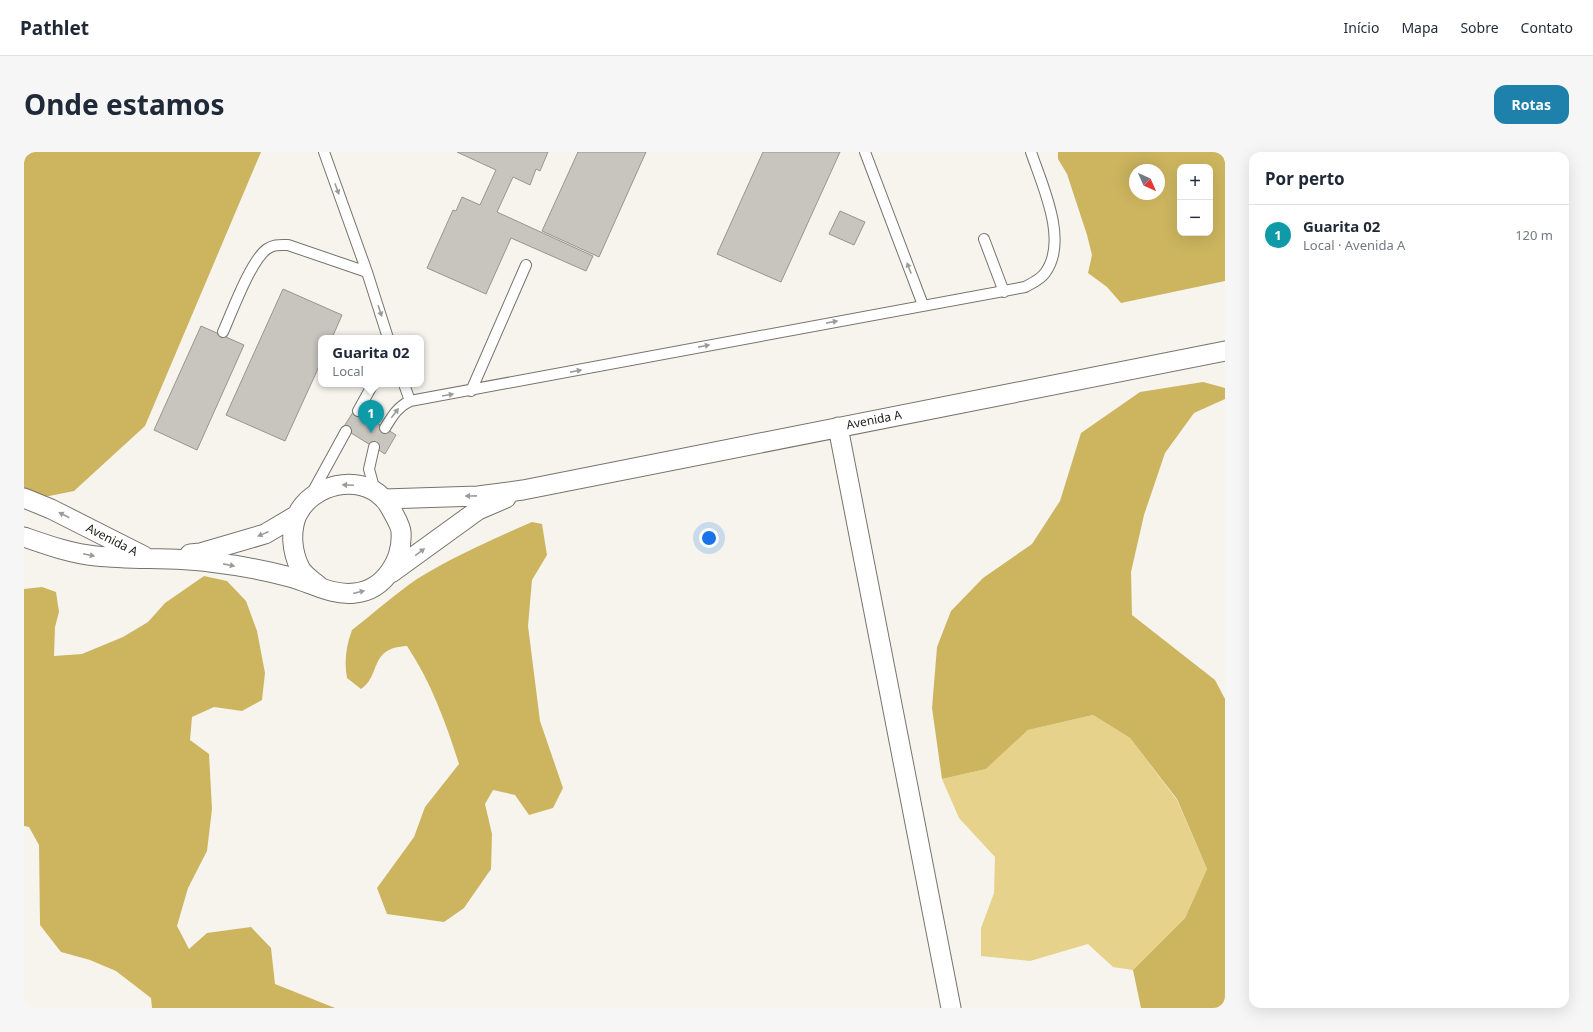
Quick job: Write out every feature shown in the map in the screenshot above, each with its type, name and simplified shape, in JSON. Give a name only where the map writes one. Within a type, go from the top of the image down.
[{"type":"street","name":"Avenida A","points":[[523,490],[1225,351]]},
{"type":"street","points":[[838,427],[951,1008]]},
{"type":"street","points":[[149,558],[200,553],[265,534],[302,508],[323,490],[340,484],[358,485],[380,495],[478,496],[523,490]]},
{"type":"street","points":[[149,558],[209,561],[290,577],[339,594],[357,593],[374,587],[388,575],[478,510],[523,490]]},
{"type":"street","points":[[380,495],[402,530],[400,554],[388,575]]},
{"type":"street","name":"Avenida A","points":[[24,498],[51,509],[149,558]]},
{"type":"street","points":[[302,508],[292,543],[301,570],[321,588]]},
{"type":"street","name":"Avenida A","points":[[24,537],[60,549],[95,556],[149,558]]},
{"type":"lane","points":[[324,152],[367,272],[387,335]]},
{"type":"lane","points":[[865,152],[922,305]]},
{"type":"lane","points":[[385,428],[396,410],[410,401],[471,391],[922,305],[1004,292],[1025,287],[1037,281],[1046,273],[1054,248],[1055,231],[1052,215],[1030,152]]},
{"type":"lane","points":[[984,239],[1004,292]]},
{"type":"lane","points":[[223,332],[256,262],[266,250],[276,245],[288,245],[367,272]]},
{"type":"lane","points":[[471,391],[526,265]]},
{"type":"lane","points":[[358,411],[371,387]]},
{"type":"lane","points":[[405,387],[410,401]]},
{"type":"lane","points":[[302,508],[346,430]]},
{"type":"lane","points":[[374,447],[369,469],[380,495]]},
{"type":"shaded area","points":[[24,152],[261,152],[145,426],[74,491],[24,501]]},
{"type":"shaded area","points":[[1058,152],[1225,152],[1225,281],[1121,303],[1107,287],[1088,273],[1092,255],[1067,174],[1058,159]]},
{"type":"shaded area","points":[[1203,382],[1225,388],[1225,399],[1194,413],[1165,453],[1144,515],[1131,572],[1132,615],[1215,680],[1225,699],[1225,1008],[1141,1008],[1133,970],[1185,918],[1207,869],[1177,799],[1130,738],[1093,715],[1028,730],[986,769],[942,779],[932,708],[937,647],[951,611],[983,578],[1032,544],[1060,501],[1081,433],[1140,392]]},
{"type":"shaded area","points":[[532,522],[542,524],[547,555],[532,580],[528,626],[540,721],[563,788],[553,808],[529,815],[515,795],[493,790],[485,804],[492,834],[491,869],[464,908],[444,922],[387,914],[377,888],[414,837],[425,807],[459,764],[449,733],[431,688],[407,646],[395,648],[386,652],[377,663],[372,677],[361,689],[347,678],[346,654],[352,630],[417,579],[459,555]]},
{"type":"shaded area","points":[[204,576],[227,581],[246,601],[257,631],[265,673],[262,700],[242,711],[214,707],[192,717],[190,740],[209,754],[212,809],[207,851],[188,888],[177,926],[189,949],[207,933],[251,927],[271,948],[275,984],[335,1008],[152,1008],[151,998],[116,971],[90,960],[61,952],[40,925],[39,845],[29,827],[24,826],[24,589],[42,587],[56,592],[59,612],[55,627],[54,656],[82,654],[123,637],[148,622],[165,603]]},
{"type":"shaded area","points":[[1093,715],[1130,738],[1177,800],[1207,869],[1185,918],[1133,970],[1113,967],[1088,944],[1030,961],[981,956],[981,928],[994,893],[995,857],[959,818],[942,779],[986,769],[1028,730]]},
{"type":"building","points":[[457,152],[548,152],[540,171],[536,169],[530,185],[513,177],[497,212],[593,256],[586,271],[511,238],[486,294],[427,268],[453,210],[456,211],[462,197],[480,205],[496,170]]},
{"type":"building","points":[[578,152],[646,152],[599,257],[542,231]]},
{"type":"building","points":[[763,152],[840,152],[781,282],[717,254]]},
{"type":"building","points":[[840,211],[865,222],[854,245],[829,234]]},
{"type":"building","points":[[283,289],[342,315],[333,335],[318,335],[318,369],[285,441],[226,415]]},
{"type":"building","points":[[201,326],[244,345],[197,450],[154,430]]},
{"type":"building","points":[[355,409],[396,435],[385,454],[343,428]]},
{"type":"place","name":"Guarita 02","points":[[371,433]]}]
